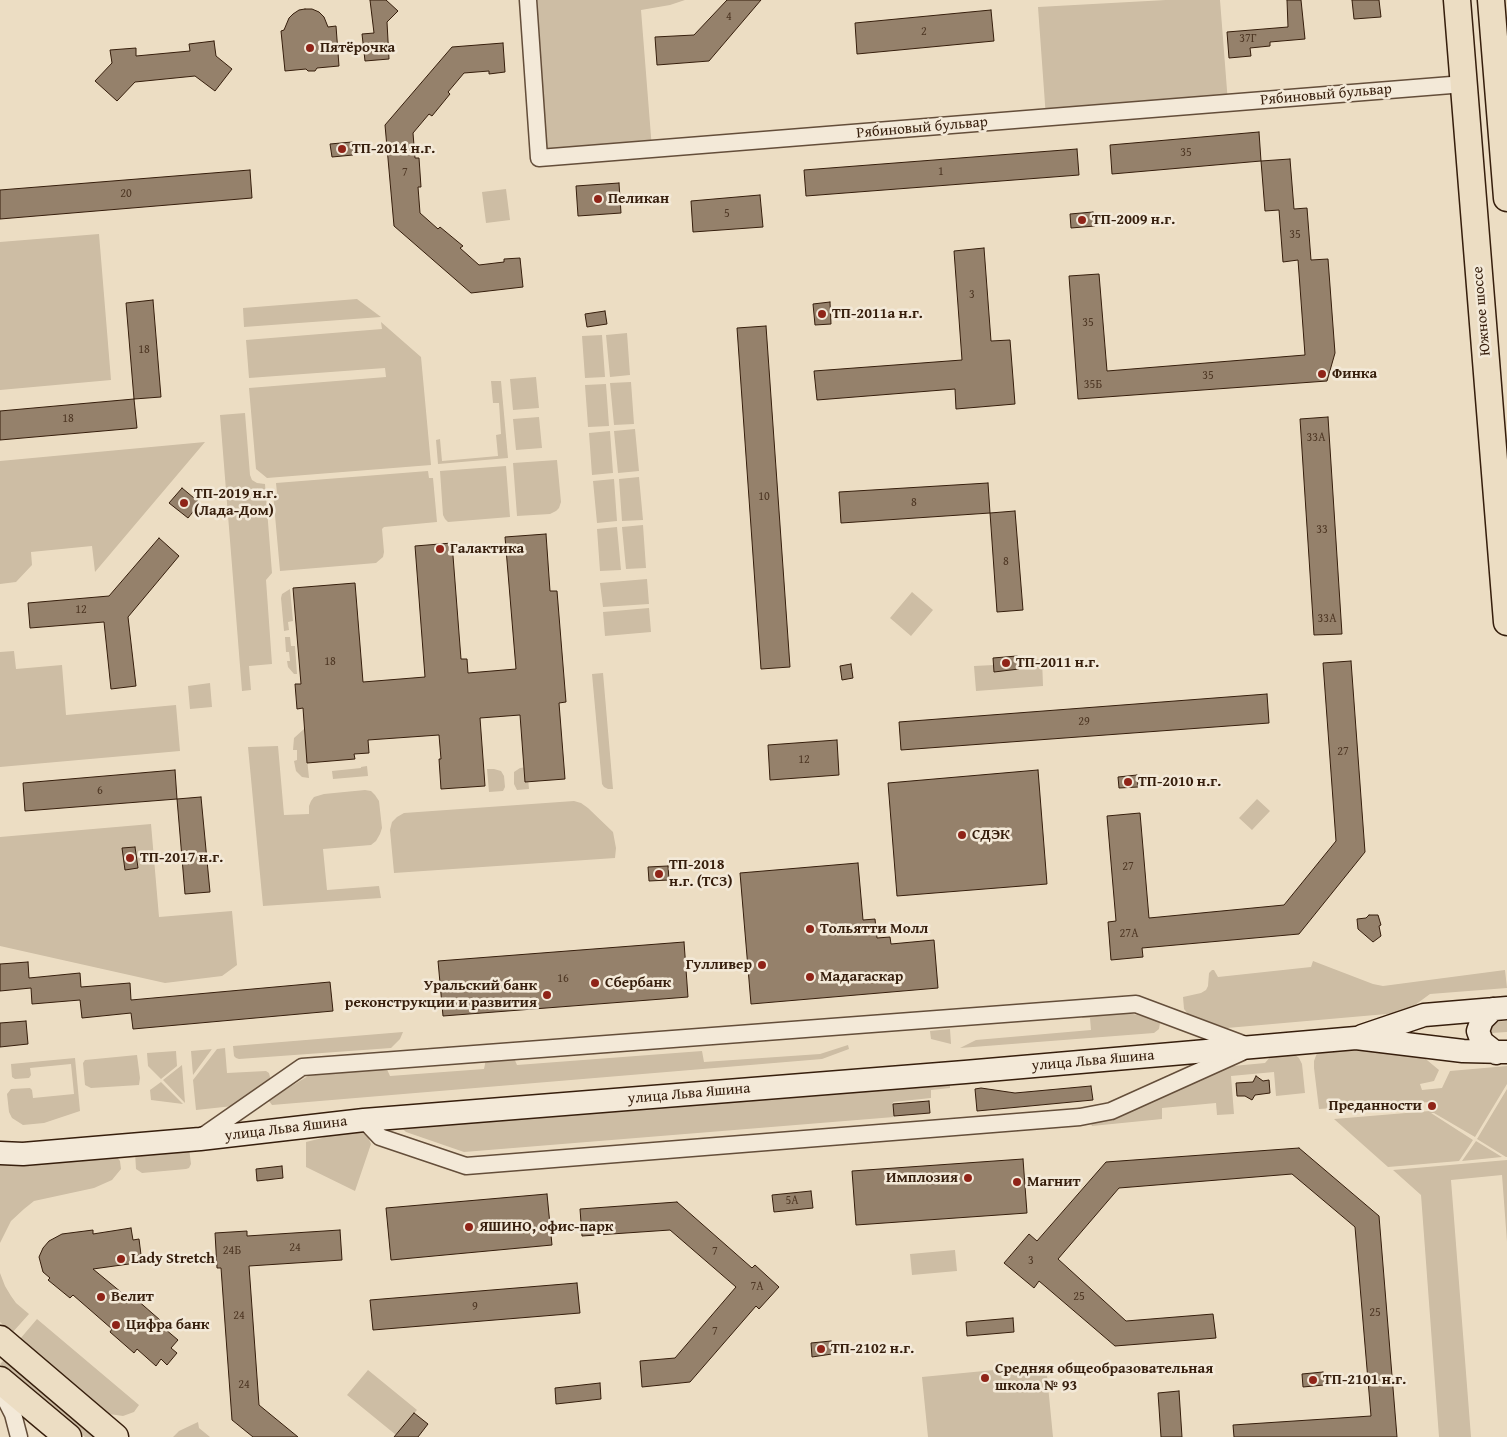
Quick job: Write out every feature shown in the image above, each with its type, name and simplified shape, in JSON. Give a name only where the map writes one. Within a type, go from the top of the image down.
[{"type":"main road","name":"Южное шоссе","points":[[1457,0],[1507,622]]},
{"type":"main road","points":[[1490,0],[1507,198]]},
{"type":"main road","points":[[1500,1009],[1482,1020],[1478,1031],[1482,1042],[1502,1053]]},
{"type":"main road","name":"улица Льва Яшина","points":[[1356,1038],[1424,1015],[1500,1009]]},
{"type":"main road","name":"улица Льва Яшина","points":[[0,1153],[23,1154],[200,1139],[364,1120],[965,1072],[1356,1038],[1463,1051],[1502,1053]]},
{"type":"main road","name":"улица Льва Яшина","points":[[0,1162],[23,1154]]},
{"type":"main road","points":[[0,1339],[115,1437]]},
{"type":"main road","points":[[0,1380],[68,1437]]},
{"type":"street","name":"Рябиновый бульвар","points":[[528,0],[539,158],[1464,84]]},
{"type":"street","points":[[200,1139],[302,1067],[1136,1004],[1253,1047]]},
{"type":"street","points":[[364,1120],[380,1137],[466,1166],[1080,1117],[1111,1111],[1253,1047]]},
{"type":"street","points":[[0,1390],[13,1414],[18,1437]]},
{"type":"shaded area","points":[[528,0],[685,0],[670,5],[641,10],[652,149],[539,158]]},
{"type":"shaded area","points":[[1166,0],[1220,0],[1228,103],[1046,118],[1038,7]]},
{"type":"shaded area","points":[[506,189],[510,220],[486,223],[482,192]]},
{"type":"shaded area","points":[[99,234],[111,380],[0,390],[0,242]]},
{"type":"shaded area","points":[[357,299],[381,317],[244,327],[243,308]]},
{"type":"shaded area","points":[[381,322],[421,357],[431,465],[267,478],[256,469],[249,388],[386,377],[385,368],[249,378],[246,340],[382,329]]},
{"type":"shaded area","points":[[627,333],[630,375],[610,377],[606,335]]},
{"type":"shaded area","points":[[602,335],[605,377],[585,378],[582,336]]},
{"type":"shaded area","points":[[536,377],[539,408],[513,410],[510,379]]},
{"type":"shaded area","points":[[491,381],[501,381],[508,458],[438,464],[436,440],[440,439],[442,461],[498,456],[496,435],[501,434],[499,403],[493,403]]},
{"type":"shaded area","points":[[631,382],[634,424],[614,425],[610,383]]},
{"type":"shaded area","points":[[606,384],[609,426],[588,427],[585,385]]},
{"type":"shaded area","points":[[245,413],[250,475],[252,480],[257,483],[265,484],[272,573],[266,580],[272,664],[249,666],[251,690],[242,691],[220,415]]},
{"type":"shaded area","points":[[539,417],[542,448],[516,450],[513,419]]},
{"type":"shaded area","points":[[635,429],[639,471],[618,473],[614,431]]},
{"type":"shaded area","points":[[610,431],[613,473],[592,475],[589,433]]},
{"type":"shaded area","points":[[205,442],[95,572],[92,546],[31,552],[32,565],[16,582],[0,584],[0,461]]},
{"type":"shaded area","points":[[557,460],[561,502],[559,508],[550,514],[517,516],[513,463]]},
{"type":"shaded area","points":[[506,466],[510,517],[448,522],[445,519],[443,515],[440,471]]},
{"type":"shaded area","points":[[428,471],[429,478],[433,478],[437,522],[384,527],[382,529],[383,557],[376,563],[280,571],[273,493],[277,493],[276,483]]},
{"type":"shaded area","points":[[639,477],[643,520],[622,521],[619,479]]},
{"type":"shaded area","points":[[614,479],[617,521],[597,523],[593,481]]},
{"type":"shaded area","points":[[643,525],[646,568],[626,569],[622,527]]},
{"type":"shaded area","points":[[617,527],[621,570],[600,571],[597,529]]},
{"type":"shaded area","points":[[647,579],[649,604],[603,607],[600,583]]},
{"type":"shaded area","points":[[290,589],[293,621],[288,622],[289,630],[284,631],[281,598],[282,594]]},
{"type":"shaded area","points":[[912,592],[933,610],[911,636],[890,618]]},
{"type":"shaded area","points":[[649,608],[651,632],[605,636],[603,612]]},
{"type":"shaded area","points":[[285,637],[290,637],[291,646],[295,646],[297,674],[294,674],[288,667],[287,661],[290,661],[289,652],[286,652]]},
{"type":"shaded area","points":[[14,651],[16,669],[62,665],[66,715],[176,705],[180,751],[0,767],[0,652]]},
{"type":"shaded area","points":[[1042,659],[1043,686],[976,691],[974,666],[994,665],[995,672],[1018,669],[1018,661]]},
{"type":"shaded area","points":[[603,673],[613,789],[608,789],[602,784],[592,674]]},
{"type":"shaded area","points":[[210,683],[212,707],[190,709],[188,686]]},
{"type":"shaded area","points":[[304,729],[309,778],[302,777],[296,771],[294,761],[297,760],[297,750],[293,750],[294,738]]},
{"type":"shaded area","points":[[278,746],[284,815],[309,814],[309,806],[314,797],[324,794],[365,790],[371,791],[375,795],[379,801],[382,828],[376,841],[371,845],[323,849],[327,890],[379,886],[381,898],[263,906],[248,747]]},
{"type":"shaded area","points":[[367,766],[368,776],[333,779],[332,771]]},
{"type":"shaded area","points":[[527,767],[529,789],[517,790],[514,784],[514,772],[520,768]]},
{"type":"shaded area","points":[[487,769],[501,771],[504,776],[505,787],[503,791],[489,792]]},
{"type":"shaded area","points":[[1257,799],[1270,811],[1252,830],[1239,818]]},
{"type":"shaded area","points":[[574,801],[588,808],[613,832],[616,848],[615,858],[394,873],[390,830],[392,822],[404,813]]},
{"type":"shaded area","points":[[151,824],[159,917],[232,911],[237,965],[222,976],[165,983],[0,946],[0,837]]},
{"type":"shaded area","points":[[1313,961],[1383,986],[1505,970],[1507,988],[1430,994],[1411,1008],[1398,1013],[1227,1028],[1188,1014],[1184,1009],[1183,997],[1206,990],[1209,973],[1212,970],[1214,970],[1218,977],[1311,967]]},
{"type":"shaded area","points":[[1102,1007],[1155,1019],[1160,1023],[1159,1029],[1154,1033],[960,1048],[976,1040],[1091,1030],[1090,1018],[1082,1018],[1081,1012]]},
{"type":"shaded area","points":[[1507,1021],[1507,1032],[1491,1033],[1489,1030],[1491,1022]]},
{"type":"shaded area","points":[[950,1029],[951,1044],[931,1039],[930,1031]]},
{"type":"shaded area","points":[[403,1032],[400,1039],[391,1048],[239,1059],[234,1056],[233,1046]]},
{"type":"shaded area","points":[[848,1045],[849,1049],[822,1059],[272,1105],[269,1101],[318,1070],[385,1065],[390,1076],[484,1069],[486,1059],[514,1058],[517,1065],[702,1051],[704,1062],[820,1054]]},
{"type":"shaded area","points":[[1410,1046],[1439,1070],[1434,1081],[1420,1084],[1422,1090],[1442,1088],[1450,1071],[1507,1066],[1507,1084],[1475,1137],[1431,1113],[1473,1140],[1459,1161],[1388,1167],[1334,1119],[1430,1111],[1430,1102],[1319,1109],[1314,1068],[1317,1053]]},
{"type":"shaded area","points":[[225,1048],[227,1073],[266,1071],[269,1073],[269,1081],[233,1106],[196,1110],[193,1080],[217,1049]]},
{"type":"shaded area","points":[[212,1049],[193,1075],[191,1051]]},
{"type":"shaded area","points":[[176,1051],[177,1066],[161,1079],[148,1066],[147,1053]]},
{"type":"shaded area","points":[[1294,1054],[1302,1064],[1305,1093],[1276,1096],[1274,1072],[1231,1076],[1234,1114],[1217,1115],[1216,1103],[1162,1108],[1162,1119],[1092,1126],[1091,1124],[1091,1122],[1229,1062],[1233,1066],[1265,1063],[1271,1056]]},
{"type":"shaded area","points":[[137,1055],[139,1085],[91,1088],[85,1085],[83,1063],[85,1060]]},
{"type":"shaded area","points":[[75,1058],[80,1111],[44,1123],[23,1125],[12,1118],[9,1112],[7,1094],[11,1089],[30,1088],[33,1098],[74,1094],[71,1064],[30,1068],[31,1075],[29,1078],[15,1079],[12,1077],[11,1064]]},
{"type":"shaded area","points":[[182,1065],[185,1103],[163,1080]]},
{"type":"shaded area","points":[[161,1082],[183,1104],[151,1100],[150,1090]]},
{"type":"shaded area","points":[[950,1082],[950,1088],[931,1090],[931,1098],[893,1102],[894,1117],[464,1152],[406,1132],[403,1129],[403,1128]]},
{"type":"shaded area","points":[[1507,1089],[1507,1157],[1506,1157],[1477,1139]]},
{"type":"shaded area","points":[[359,1130],[368,1137],[371,1144],[355,1191],[306,1167],[306,1142],[322,1138],[337,1131]]},
{"type":"shaded area","points":[[1476,1141],[1502,1157],[1462,1161]]},
{"type":"shaded area","points":[[189,1148],[191,1164],[189,1168],[142,1173],[136,1169],[135,1152]]},
{"type":"shaded area","points":[[116,1156],[120,1161],[121,1169],[112,1180],[94,1188],[34,1201],[11,1221],[0,1243],[0,1163]]},
{"type":"shaded area","points":[[1507,1160],[1507,1242],[1502,1175],[1451,1180],[1471,1437],[1439,1437],[1421,1195],[1393,1170]]},
{"type":"shaded area","points":[[955,1250],[957,1271],[912,1275],[910,1254]]},
{"type":"shaded area","points":[[0,1273],[11,1296],[29,1314],[12,1333],[0,1322]]},
{"type":"shaded area","points":[[37,1319],[139,1405],[134,1412],[123,1416],[109,1414],[20,1339]]},
{"type":"shaded area","points":[[6,1358],[98,1437],[85,1437],[0,1364]]},
{"type":"shaded area","points":[[1046,1365],[1053,1437],[928,1437],[922,1377]]},
{"type":"shaded area","points":[[368,1370],[417,1410],[396,1435],[347,1395]]},
{"type":"shaded area","points":[[198,1422],[199,1428],[210,1437],[173,1437],[179,1431]]},
{"type":"building","points":[[370,0],[386,0],[398,11],[387,22],[389,59],[365,61],[362,34],[374,33]]},
{"type":"building","points":[[727,0],[761,0],[709,61],[657,65],[655,37],[694,35]]},
{"type":"building","points":[[1287,0],[1301,0],[1305,39],[1270,42],[1270,46],[1250,48],[1251,56],[1229,58],[1227,32],[1288,27]]},
{"type":"building","points":[[1352,0],[1379,0],[1381,17],[1354,19]]},
{"type":"building","name":"Пятёрочка","points":[[305,9],[319,12],[324,17],[328,27],[336,26],[339,66],[317,68],[315,71],[308,71],[306,69],[285,71],[281,31],[284,30],[289,18],[293,14]]},
{"type":"building","points":[[991,10],[994,41],[857,54],[855,23]]},
{"type":"building","points":[[214,41],[216,56],[232,69],[215,91],[195,76],[135,82],[117,101],[95,81],[112,63],[110,50],[136,48],[136,56],[190,51],[189,44]]},
{"type":"building","points":[[503,43],[505,72],[489,74],[489,71],[464,73],[432,116],[429,114],[413,133],[415,158],[419,158],[421,187],[418,187],[420,213],[438,229],[440,227],[463,246],[460,248],[479,265],[504,262],[504,259],[520,258],[523,287],[471,293],[394,226],[385,125],[452,47]]},
{"type":"building","points":[[1259,132],[1261,161],[1112,174],[1110,145]]},
{"type":"building","name":"ТП-2014 н.г.","points":[[352,142],[353,155],[332,157],[330,144]]},
{"type":"building","points":[[1077,149],[1079,175],[806,196],[804,170]]},
{"type":"building","points":[[1290,159],[1294,209],[1307,208],[1311,260],[1328,259],[1335,353],[1327,381],[1078,399],[1069,276],[1099,274],[1107,371],[1305,355],[1298,260],[1283,262],[1279,210],[1265,211],[1261,161]]},
{"type":"building","points":[[250,170],[252,198],[0,219],[0,190]]},
{"type":"building","name":"Пеликан","points":[[619,183],[621,213],[578,216],[576,186]]},
{"type":"building","points":[[760,195],[763,227],[693,232],[691,201]]},
{"type":"building","name":"ТП-2009 н.г.","points":[[1093,212],[1095,226],[1071,228],[1070,214]]},
{"type":"building","points":[[984,248],[991,341],[1010,340],[1015,404],[956,409],[955,389],[817,400],[814,371],[962,360],[954,251]]},
{"type":"building","points":[[153,300],[161,397],[134,399],[126,303]]},
{"type":"building","name":"ТП-2011а н.г.","points":[[830,302],[831,324],[815,325],[813,304]]},
{"type":"building","points":[[605,311],[607,324],[587,327],[585,314]]},
{"type":"building","points":[[766,326],[790,667],[761,669],[737,328]]},
{"type":"building","points":[[134,399],[137,428],[0,440],[0,411]]},
{"type":"building","points":[[1328,417],[1342,634],[1314,635],[1300,419]]},
{"type":"building","points":[[988,483],[990,513],[841,523],[839,492]]},
{"type":"building","name":"ТП-2019 н.г. (Лада-Дом)","points":[[182,488],[200,503],[188,518],[169,503]]},
{"type":"building","points":[[1015,511],[1023,610],[997,612],[990,513]]},
{"type":"building","points":[[546,534],[550,591],[557,591],[566,702],[559,703],[565,779],[525,782],[520,715],[480,718],[485,786],[441,789],[439,735],[368,740],[369,753],[354,754],[355,759],[307,763],[303,708],[297,709],[295,684],[301,684],[293,588],[355,583],[363,682],[425,677],[415,546],[452,543],[461,659],[467,659],[468,673],[516,669],[505,537]]},
{"type":"building","points":[[159,538],[179,556],[128,617],[136,686],[111,689],[104,622],[30,628],[28,603],[109,596]]},
{"type":"building","name":"ТП-2011 н.г.","points":[[1017,656],[1019,669],[994,672],[993,658]]},
{"type":"building","points":[[1351,661],[1365,852],[1299,934],[1142,948],[1143,957],[1111,960],[1108,922],[1116,921],[1107,816],[1140,813],[1149,918],[1284,905],[1336,841],[1323,663]]},
{"type":"building","points":[[851,664],[853,678],[842,680],[840,666]]},
{"type":"building","points":[[1267,694],[1269,723],[901,750],[899,722]]},
{"type":"building","points":[[837,740],[839,775],[770,780],[768,745]]},
{"type":"building","points":[[175,770],[177,799],[25,811],[23,783]]},
{"type":"building","points":[[1038,770],[1047,884],[897,896],[888,783]]},
{"type":"building","name":"ТП-2010 н.г.","points":[[1137,775],[1138,787],[1119,788],[1118,777]]},
{"type":"building","points":[[201,797],[210,892],[185,894],[177,799]]},
{"type":"building","name":"ТП-2017 н.г.","points":[[135,847],[138,868],[125,870],[122,848]]},
{"type":"building","name":"Тольятти Молл","points":[[858,863],[863,920],[875,919],[877,938],[890,937],[891,944],[934,940],[938,988],[751,1004],[740,873]]},
{"type":"building","name":"ТП-2018 н.г. (ТСЗ)","points":[[668,866],[669,880],[649,881],[648,867]]},
{"type":"building","points":[[1369,915],[1378,915],[1381,925],[1379,926],[1381,936],[1373,942],[1358,929],[1357,919],[1366,918]]},
{"type":"building","points":[[684,942],[688,997],[443,1016],[438,961]]},
{"type":"building","points":[[28,962],[29,978],[80,973],[81,987],[130,983],[131,1000],[330,982],[333,1011],[133,1029],[131,1013],[82,1018],[80,1000],[32,1004],[31,988],[0,991],[0,964]]},
{"type":"building","points":[[26,1021],[28,1044],[0,1047],[0,1023]]},
{"type":"building","points":[[1256,1076],[1263,1081],[1269,1080],[1270,1093],[1255,1095],[1252,1100],[1245,1096],[1237,1096],[1236,1083],[1253,1082]]},
{"type":"building","points":[[1091,1086],[1093,1100],[977,1111],[975,1089],[981,1088],[1015,1093]]},
{"type":"building","points":[[929,1101],[930,1113],[894,1116],[893,1104]]},
{"type":"building","points":[[1299,1148],[1379,1216],[1397,1437],[1234,1437],[1233,1425],[1371,1416],[1355,1227],[1292,1174],[1119,1188],[1058,1259],[1126,1321],[1213,1314],[1216,1338],[1115,1346],[1039,1281],[1034,1288],[1004,1263],[1029,1234],[1037,1241],[1106,1162]]},
{"type":"building","points":[[1023,1159],[1027,1213],[856,1225],[852,1171]]},
{"type":"building","points":[[282,1166],[283,1178],[257,1181],[256,1169]]},
{"type":"building","points":[[811,1191],[813,1208],[774,1212],[772,1195]]},
{"type":"building","name":"ЯШИНО, офис-парк","points":[[547,1194],[552,1245],[391,1260],[386,1208]]},
{"type":"building","points":[[677,1202],[752,1268],[755,1265],[779,1287],[759,1309],[756,1306],[690,1382],[642,1387],[640,1361],[675,1358],[736,1287],[670,1230],[582,1236],[580,1209]]},
{"type":"building","name":"Велит","points":[[131,1228],[133,1240],[139,1239],[141,1255],[135,1256],[136,1263],[93,1269],[133,1302],[136,1299],[160,1320],[158,1323],[178,1340],[171,1348],[177,1353],[167,1365],[161,1359],[156,1366],[137,1349],[134,1353],[110,1332],[112,1329],[73,1295],[70,1298],[48,1280],[50,1278],[43,1272],[39,1257],[49,1241],[62,1234],[93,1230],[93,1234]]},
{"type":"building","points":[[340,1230],[342,1260],[249,1266],[259,1405],[298,1437],[253,1437],[232,1420],[221,1268],[217,1268],[215,1233],[247,1231],[247,1236]]},
{"type":"building","points":[[577,1283],[580,1313],[373,1330],[370,1300]]},
{"type":"building","points":[[1013,1318],[1014,1332],[967,1336],[966,1322]]},
{"type":"building","name":"ТП-2102 н.г.","points":[[831,1341],[832,1354],[812,1357],[811,1343]]},
{"type":"building","name":"ТП-2101 н.г.","points":[[1323,1372],[1324,1385],[1303,1387],[1302,1374]]},
{"type":"building","points":[[600,1383],[601,1399],[556,1404],[555,1388]]},
{"type":"building","points":[[1179,1391],[1182,1437],[1161,1437],[1158,1393]]},
{"type":"building","points":[[414,1413],[428,1424],[418,1437],[394,1437]]},
{"type":"place","name":"Пятёрочка","points":[[310,48]]},
{"type":"place","name":"ТП-2014 н.г.","points":[[342,149]]},
{"type":"place","name":"Пеликан","points":[[598,199]]},
{"type":"place","name":"ТП-2009 н.г.","points":[[1082,220]]},
{"type":"place","name":"ТП-2011а н.г.","points":[[822,314]]},
{"type":"place","name":"Финка","points":[[1322,374]]},
{"type":"place","name":"ТП-2019 н.г. (Лада-Дом)","points":[[184,503]]},
{"type":"place","name":"Галактика","points":[[440,549]]},
{"type":"place","name":"ТП-2011 н.г.","points":[[1006,663]]},
{"type":"place","name":"ТП-2010 н.г.","points":[[1128,782]]},
{"type":"place","name":"СДЭК","points":[[962,835]]},
{"type":"place","name":"ТП-2017 н.г.","points":[[130,858]]},
{"type":"place","name":"ТП-2018 н.г. (ТСЗ)","points":[[659,874]]},
{"type":"place","name":"Тольятти Молл","points":[[810,929]]},
{"type":"place","name":"Гулливер","points":[[762,965]]},
{"type":"place","name":"Мадагаскар","points":[[810,977]]},
{"type":"place","name":"Сбербанк","points":[[595,983]]},
{"type":"place","name":"Уральский банк реконструкции и развития","points":[[547,995]]},
{"type":"place","name":"Преданности","points":[[1432,1106]]},
{"type":"place","name":"Имплозия","points":[[968,1178]]},
{"type":"place","name":"Магнит","points":[[1017,1182]]},
{"type":"place","name":"ЯШИНО, офис-парк","points":[[469,1227]]},
{"type":"place","name":"Lady Stretch","points":[[121,1259]]},
{"type":"place","name":"Велит","points":[[101,1297]]},
{"type":"place","name":"Цифра банк","points":[[116,1325]]},
{"type":"place","name":"ТП-2102 н.г.","points":[[821,1349]]},
{"type":"place","name":"Средняя общеобразовательная школа № 93","points":[[985,1378]]},
{"type":"place","name":"ТП-2101 н.г.","points":[[1313,1380]]}]
